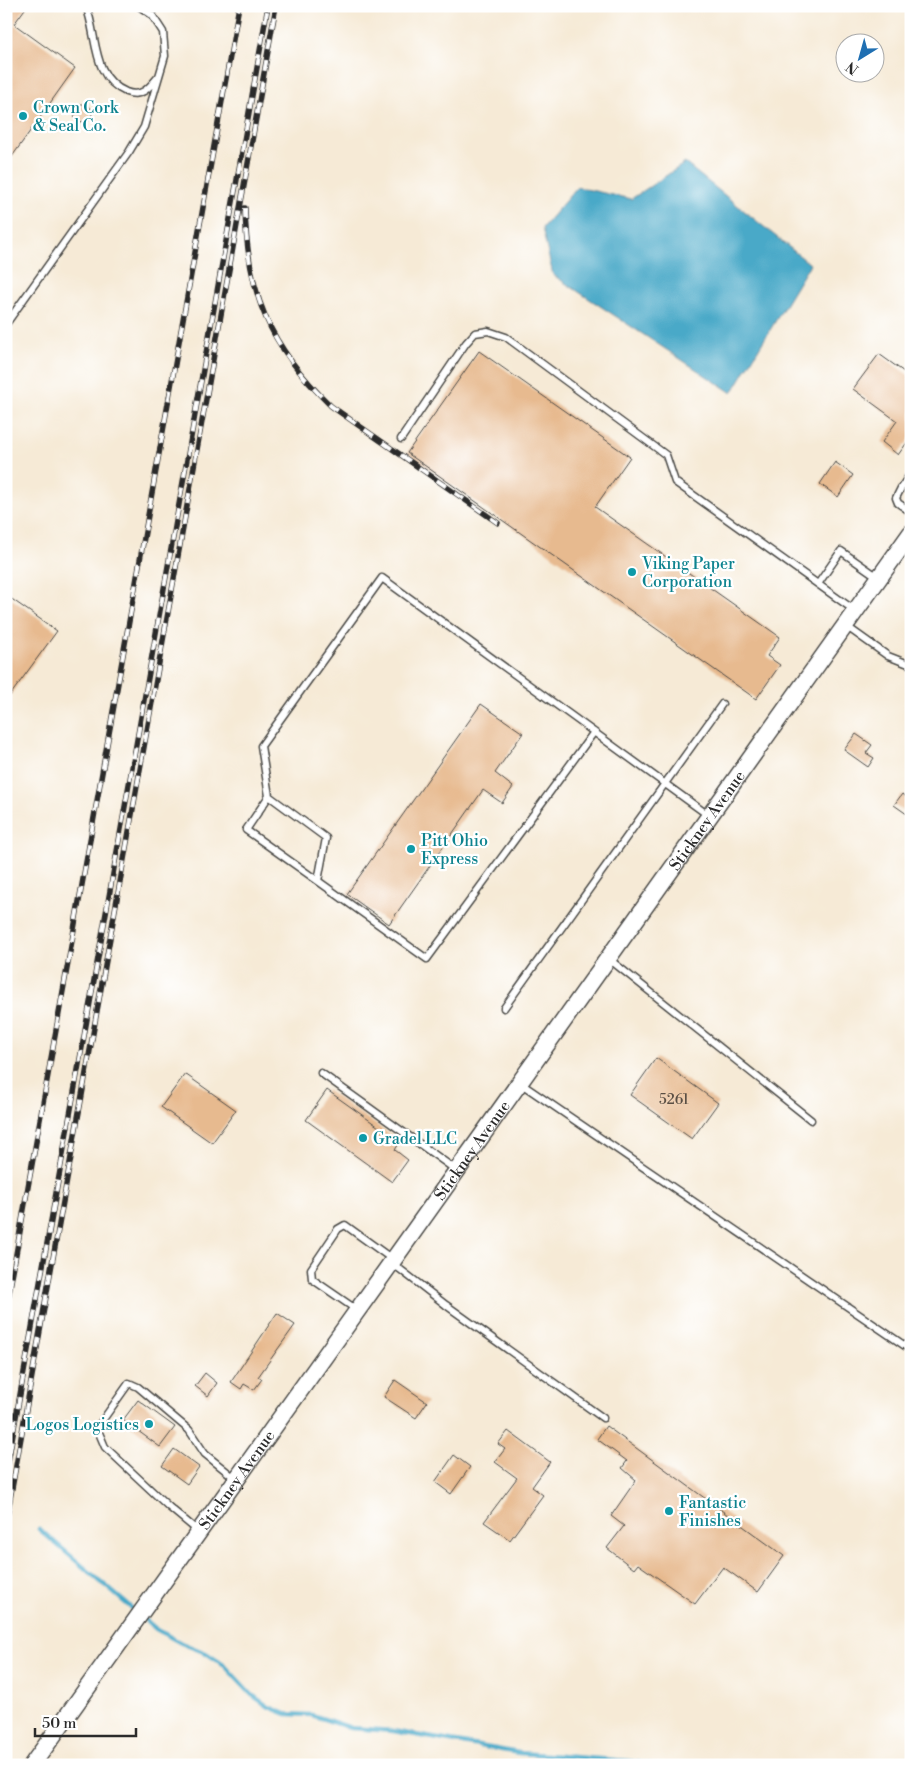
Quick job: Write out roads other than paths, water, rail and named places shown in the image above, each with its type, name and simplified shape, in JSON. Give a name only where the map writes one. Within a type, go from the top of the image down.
[{"type":"street","name":"Stickney Avenue","points":[[32,1765],[911,533]]},
{"type":"lane","points":[[86,6],[92,20],[99,62],[104,74],[112,84],[131,94],[139,93],[148,90],[160,74]]},
{"type":"lane","points":[[6,324],[144,127],[165,56],[163,32],[152,15],[139,6]]},
{"type":"lane","points":[[401,439],[475,332],[488,331],[506,337],[666,454],[675,482],[855,611]]},
{"type":"lane","points":[[911,473],[896,498],[898,503],[911,512]]},
{"type":"lane","points":[[818,584],[841,551],[879,578]]},
{"type":"lane","points":[[594,732],[427,959],[246,830],[269,796],[261,746],[382,578],[666,784],[709,816]]},
{"type":"lane","points":[[845,625],[888,656],[911,665]]},
{"type":"lane","points":[[504,1008],[722,704]]},
{"type":"lane","points":[[269,796],[326,838],[318,881]]},
{"type":"lane","points":[[608,958],[811,1120]]},
{"type":"lane","points":[[321,1073],[457,1170]]},
{"type":"lane","points":[[520,1082],[911,1350]]},
{"type":"lane","points":[[358,1310],[312,1278],[311,1269],[338,1228],[345,1225],[439,1300],[603,1418]]},
{"type":"lane","points":[[198,1531],[169,1507],[105,1447],[97,1428],[129,1383],[138,1386],[189,1430],[205,1454],[236,1479]]},
{"type":"water","points":[[685,163],[810,264],[732,393],[553,275],[542,228],[577,187],[631,199]]},
{"type":"waterway","points":[[39,1529],[156,1629],[181,1643],[206,1653],[224,1665],[252,1695],[269,1707],[286,1714],[312,1715],[351,1728],[393,1731],[519,1753],[628,1761],[651,1765]]},
{"type":"railway","points":[[6,1310],[239,6]]},
{"type":"railway","points":[[6,1473],[268,6]]},
{"type":"railway","points":[[6,1522],[276,6]]},
{"type":"railway","points":[[245,208],[247,239],[257,293],[277,340],[292,362],[331,406],[498,523]]},
{"type":"place","name":"Crown Cork & Seal Co.","points":[[23,116]]},
{"type":"place","name":"Viking Paper Corporation","points":[[632,572]]},
{"type":"place","name":"Pitt Ohio Express","points":[[411,849]]},
{"type":"place","name":"Gradel LLC","points":[[363,1138]]},
{"type":"place","name":"Logos Logistics","points":[[149,1424]]},
{"type":"place","name":"Fantastic Finishes","points":[[669,1511]]}]
